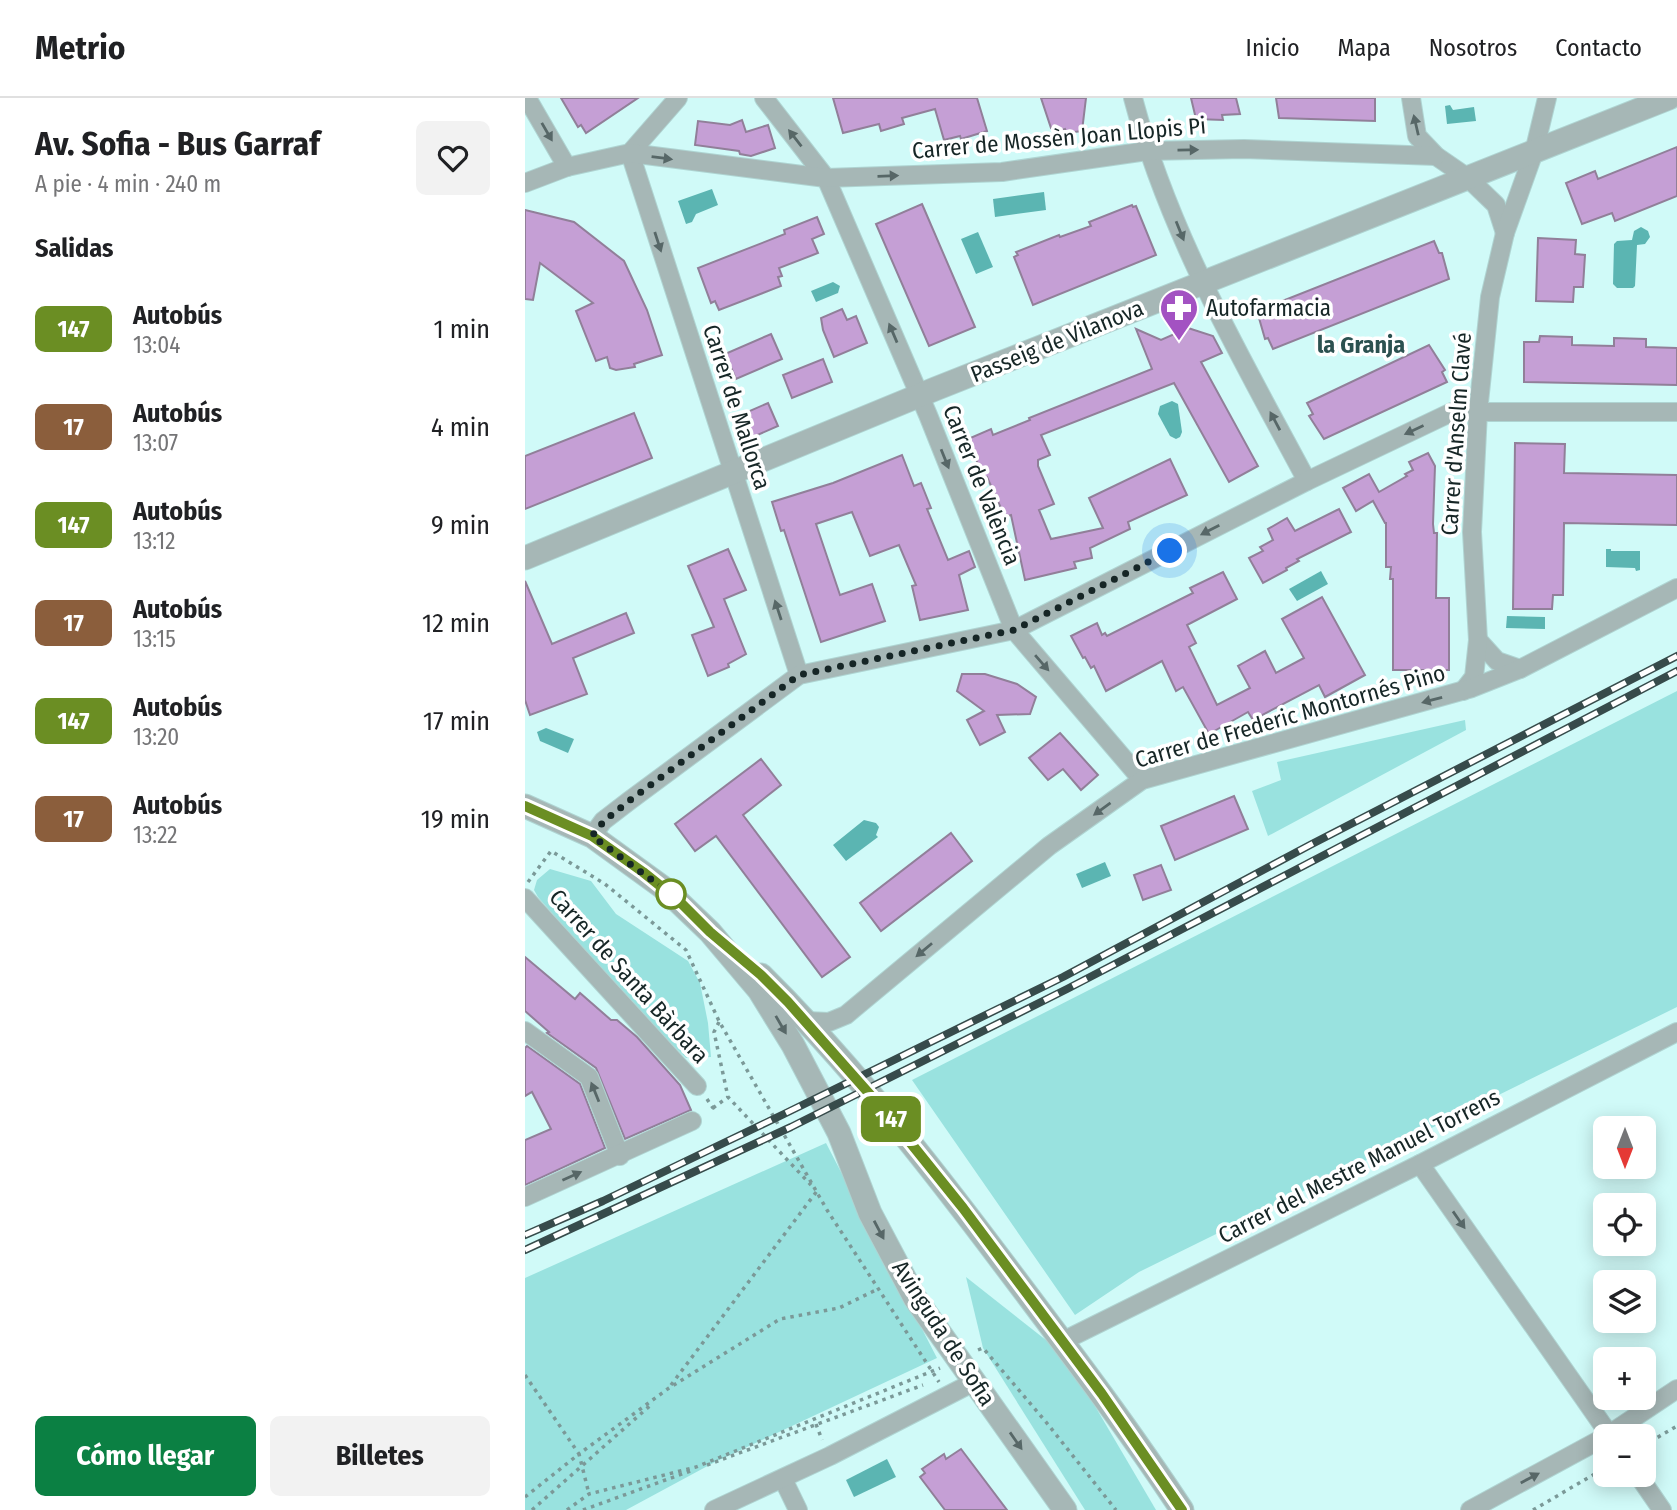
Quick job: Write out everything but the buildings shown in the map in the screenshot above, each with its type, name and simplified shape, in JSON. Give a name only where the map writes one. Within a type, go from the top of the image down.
[{"type":"street","points":[[527,98],[567,167]]},
{"type":"street","points":[[630,153],[678,98]]},
{"type":"street","name":"Carrer de València","points":[[764,98],[826,178],[919,396],[1014,630],[1142,780]]},
{"type":"street","points":[[1133,98],[1147,151],[1202,284],[1307,481]]},
{"type":"street","points":[[1411,98],[1417,136],[1436,156],[1468,178],[1496,205],[1505,233]]},
{"type":"street","name":"Carrer d'Anselm Clavé","points":[[1463,691],[1474,677],[1478,640],[1472,532],[1478,412],[1490,297],[1505,233],[1534,152],[1547,98]]},
{"type":"street","name":"Passeig de Vilanova","points":[[525,558],[919,396],[1669,98]]},
{"type":"street","name":"Carrer de Mossèn Joan Llopis Pi","points":[[525,183],[567,167],[630,153],[826,178],[1002,172],[1147,151],[1244,149],[1436,156]]},
{"type":"street","name":"Carrer de Mallorca","points":[[630,153],[799,675]]},
{"type":"street","points":[[592,836],[604,821],[629,801],[799,675],[1014,630],[1307,481],[1452,412],[1677,412]]},
{"type":"street","name":"Carrer de Frederic Montornés Pino","points":[[806,1021],[829,1022],[846,1015],[1049,846],[1142,780],[1463,691],[1520,669],[1677,588]]},
{"type":"street","points":[[1478,640],[1497,662],[1520,669]]},
{"type":"street","name":"Avinguda de Sofia","points":[[525,806],[592,836],[665,889],[761,975],[806,1021],[897,1126],[963,1208],[1102,1394],[1182,1510]]},
{"type":"street","name":"Carrer de Santa Bàrbara","points":[[525,898],[697,1086]]},
{"type":"street","name":"Avinguda de Sofia","points":[[710,932],[774,1012],[839,1133],[870,1213],[915,1297],[1065,1510]]},
{"type":"street","points":[[525,1031],[589,1077],[620,1156]]},
{"type":"street","name":"Carrer del Mestre Manuel Torrens","points":[[1063,1341],[1420,1164],[1677,1031]]},
{"type":"street","points":[[525,1197],[692,1121]]},
{"type":"street","points":[[1420,1164],[1600,1424]]},
{"type":"street","points":[[714,1510],[783,1479],[974,1381]]},
{"type":"street","points":[[1626,1424],[1677,1389]]},
{"type":"street","points":[[1470,1510],[1593,1444]]},
{"type":"street","points":[[783,1479],[797,1510]]},
{"type":"street","points":[[1646,1487],[1662,1510]]},
{"type":"path","points":[[525,886],[551,851],[605,884],[686,950],[719,1021],[827,1210],[931,1372],[696,1466],[589,1494],[566,1510]]},
{"type":"path","points":[[719,1021],[714,1032],[728,1097],[817,1191]]},
{"type":"path","points":[[713,1108],[728,1097]]},
{"type":"path","points":[[532,1510],[669,1388],[817,1191]]},
{"type":"path","points":[[525,1497],[669,1388],[780,1318],[839,1308],[878,1289]]},
{"type":"path","points":[[976,1352],[983,1348],[1047,1422],[1117,1510]]},
{"type":"path","points":[[525,1375],[579,1454],[589,1494]]},
{"type":"path","points":[[583,1510],[929,1383]]},
{"type":"path","points":[[1656,1438],[1677,1426]]},
{"type":"path","points":[[1534,1510],[1593,1475]]},
{"type":"shaded area","points":[[1450,105],[1453,110],[1474,107],[1476,121],[1447,124],[1445,106]]},
{"type":"shaded area","points":[[712,189],[718,205],[696,214],[692,222],[686,224],[678,201]]},
{"type":"shaded area","points":[[1044,192],[1046,210],[995,217],[993,199]]},
{"type":"shaded area","points":[[1641,227],[1648,231],[1650,237],[1645,244],[1637,245],[1635,286],[1617,288],[1613,284],[1614,244],[1617,241],[1632,240],[1634,231]]},
{"type":"shaded area","points":[[978,232],[993,267],[976,274],[961,239]]},
{"type":"shaded area","points":[[833,282],[840,286],[838,293],[816,302],[811,291]]},
{"type":"shaded area","points":[[1172,401],[1178,404],[1182,432],[1176,439],[1170,436],[1158,414],[1160,406]]},
{"type":"shaded area","points":[[1606,549],[1640,551],[1640,570],[1606,567]]},
{"type":"shaded area","points":[[1321,571],[1328,584],[1297,601],[1289,589]]},
{"type":"shaded area","points":[[1507,616],[1545,617],[1545,629],[1506,628]]},
{"type":"shaded area","points":[[1677,691],[1677,1007],[1139,1272],[1075,1315],[912,1080]]},
{"type":"shaded area","points":[[1465,720],[1466,730],[1268,836],[1252,791],[1281,780],[1277,762]]},
{"type":"shaded area","points":[[546,728],[574,739],[568,753],[540,741],[537,732]]},
{"type":"shaded area","points":[[864,820],[876,823],[879,827],[876,835],[878,837],[846,861],[833,845]]},
{"type":"shaded area","points":[[1105,862],[1111,876],[1082,888],[1076,874]]},
{"type":"shaded area","points":[[550,869],[591,881],[616,914],[688,961],[700,983],[711,1057],[686,1058],[638,1012],[538,897],[534,890],[537,880]]},
{"type":"shaded area","points":[[826,1143],[937,1358],[715,1462],[626,1510],[525,1510],[525,1278]]},
{"type":"shaded area","points":[[966,1277],[1065,1355],[1156,1510],[1085,1510],[983,1348]]},
{"type":"shaded area","points":[[887,1459],[896,1477],[854,1497],[846,1480]]},
{"type":"railway","points":[[525,1235],[603,1201],[1063,977],[1310,845],[1677,656]]},
{"type":"railway","points":[[525,1250],[791,1127],[1067,989],[1677,671]]},
{"type":"bus line","name":"147","points":[[525,806],[592,836],[643,872],[678,900],[788,1002],[889,1116],[963,1208],[1102,1394],[1182,1510]]},
{"type":"place","name":"Autofarmacia","points":[[1179,342]]},
{"type":"district","name":"la Granja","points":[[1361,345]]},
{"type":"route","points":[[671,894],[592,836],[596,829],[629,801],[799,675],[1014,630],[1170,551]]}]
